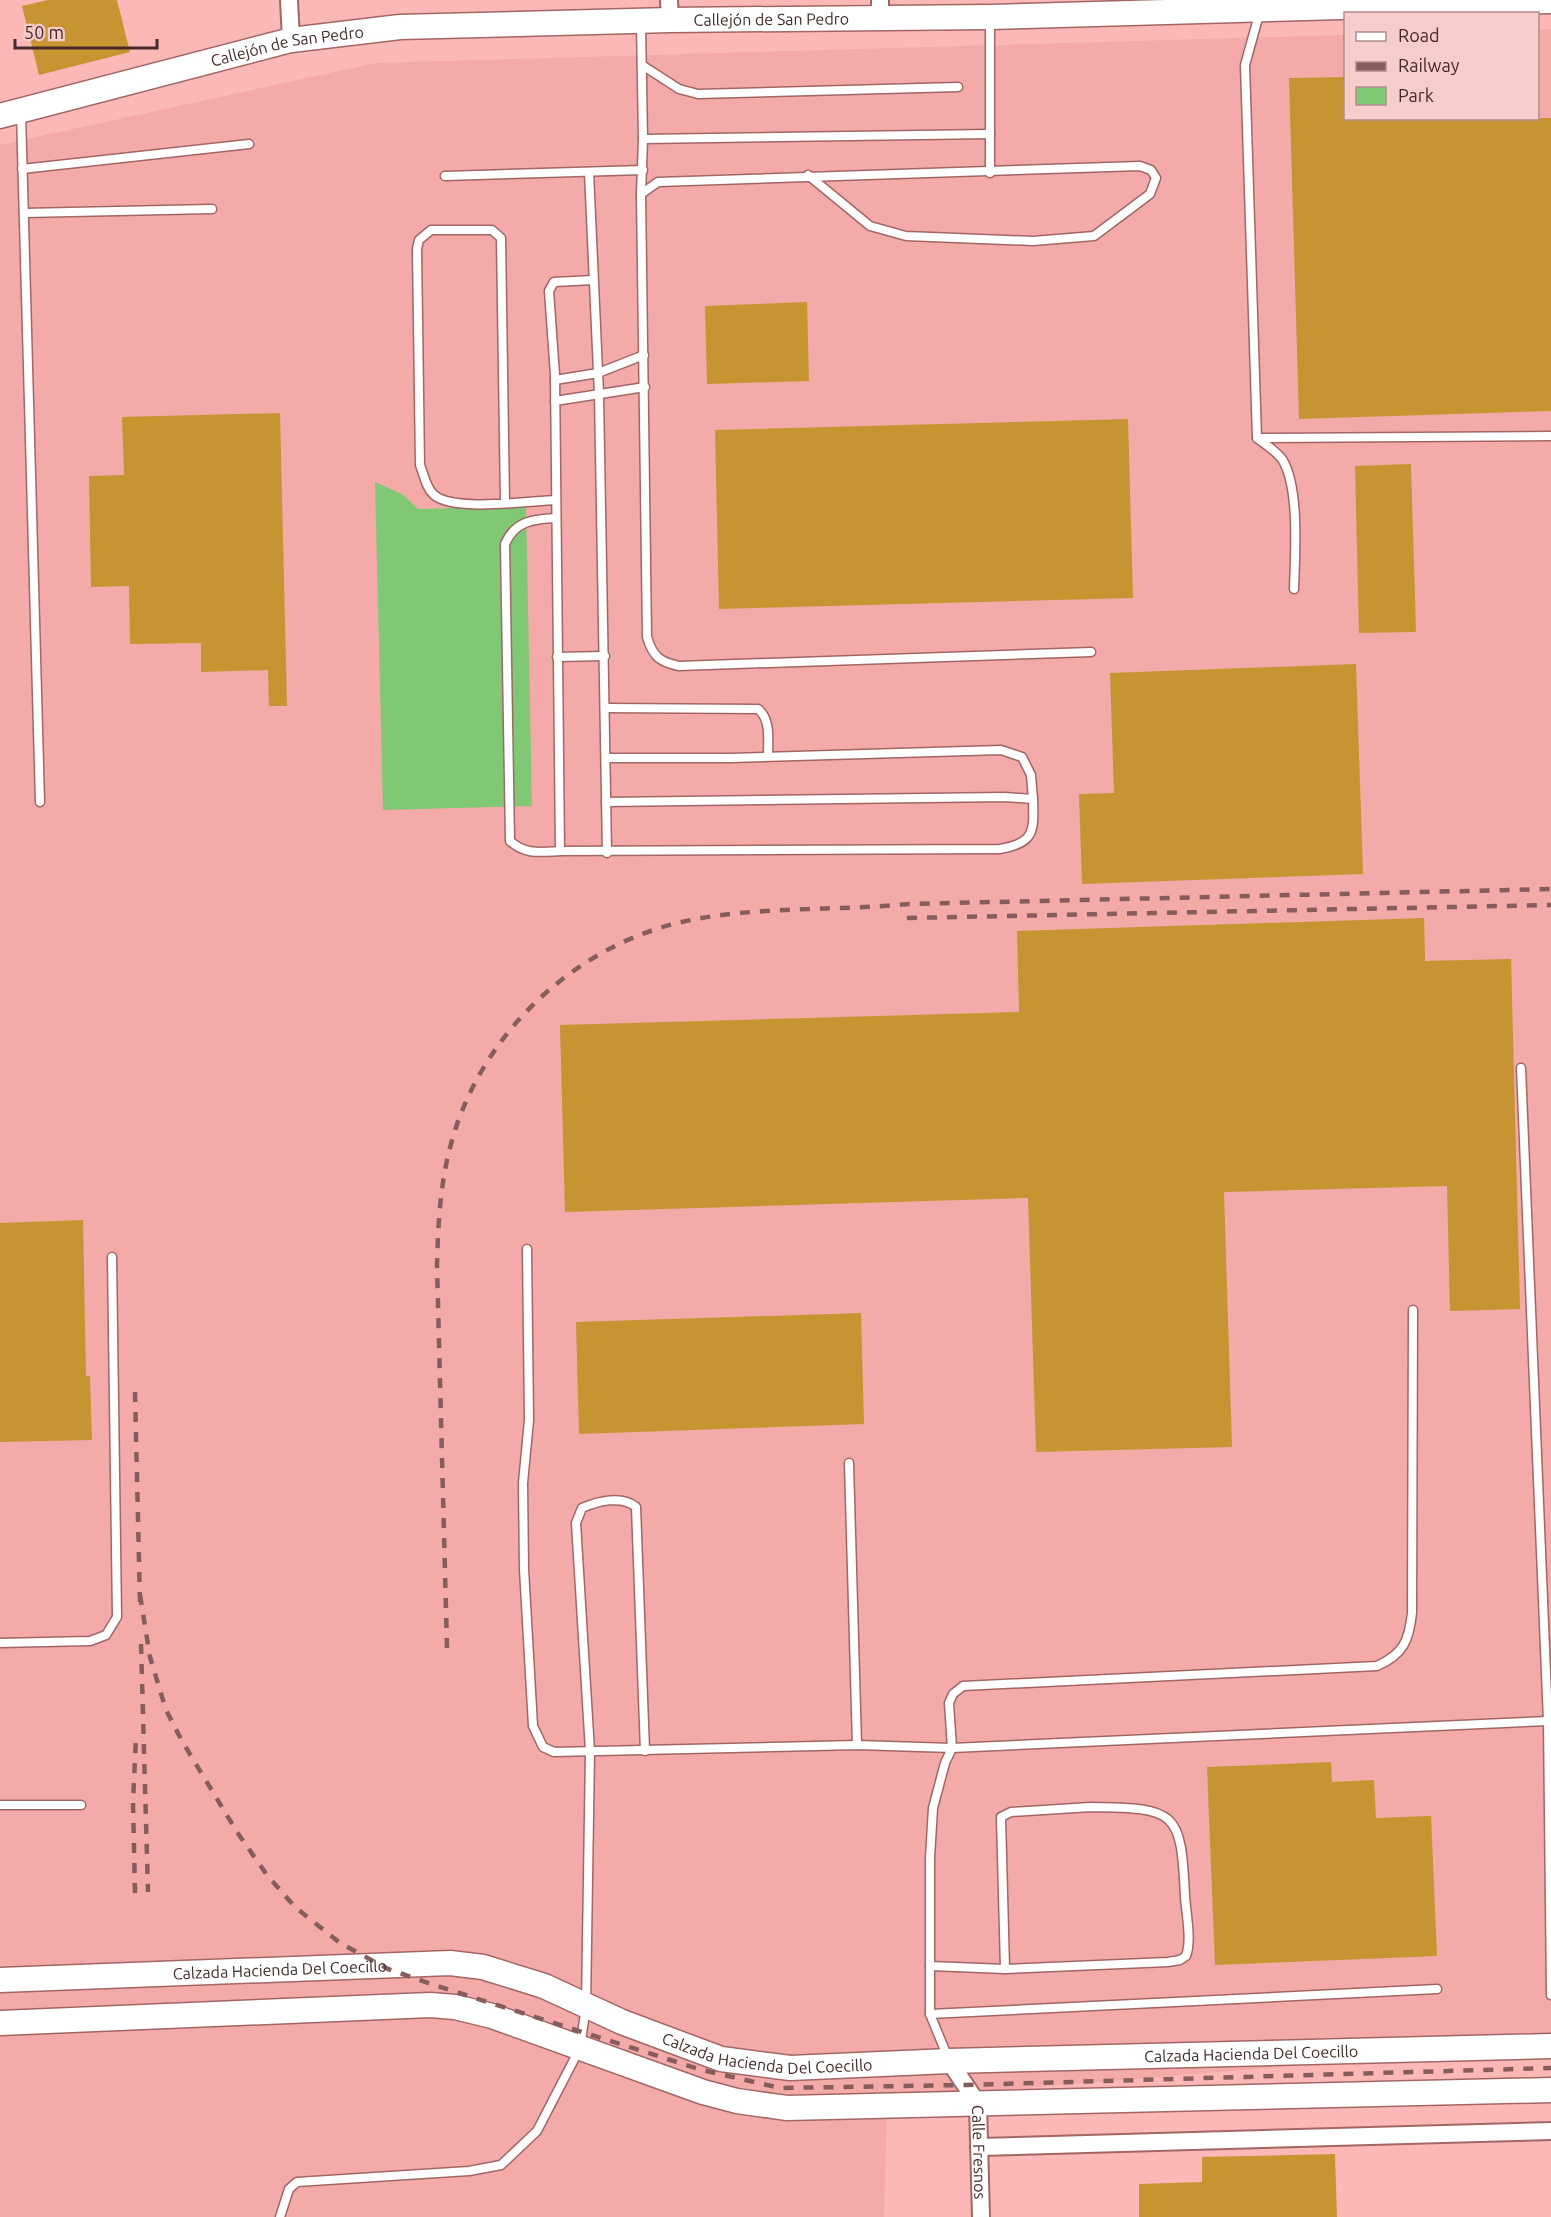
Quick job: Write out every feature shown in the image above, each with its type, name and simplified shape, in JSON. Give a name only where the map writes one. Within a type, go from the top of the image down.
[{"type":"main road","name":"Callejón de San Pedro","points":[[10,114],[291,40],[400,27],[641,21],[670,10],[880,9],[990,16],[1551,1]]},
{"type":"main road","name":"Calzada Hacienda Del Coecillo","points":[[0,1980],[450,1963],[483,1967],[544,1986],[622,2022],[720,2059],[750,2065],[790,2068],[949,2061],[1551,2046]]},
{"type":"main road","points":[[0,2023],[430,2005],[455,2007],[492,2016],[703,2092],[759,2105],[787,2108],[1551,2090]]},
{"type":"street","points":[[289,0],[291,40]]},
{"type":"street","name":"Calle Fresnos","points":[[949,2061],[978,2104],[981,2217]]},
{"type":"street","points":[[980,2147],[1551,2132]]},
{"type":"lane","points":[[1260,10],[1245,65],[1257,438],[1282,460],[1289,480],[1295,519],[1294,588]]},
{"type":"lane","points":[[990,16],[990,173]]},
{"type":"lane","points":[[641,21],[647,637],[651,651],[661,662],[679,666],[1091,652]]},
{"type":"lane","points":[[642,65],[678,90],[698,94],[958,87]]},
{"type":"lane","points":[[10,114],[22,169],[24,213],[40,802]]},
{"type":"lane","points":[[643,139],[990,134]]},
{"type":"lane","points":[[22,169],[249,144]]},
{"type":"lane","points":[[641,194],[658,182],[808,175],[990,173],[1140,166],[1151,170],[1156,178],[1150,194],[1094,236],[1033,241],[906,236],[870,226],[808,175]]},
{"type":"lane","points":[[445,176],[643,170]]},
{"type":"lane","points":[[589,172],[599,394],[608,853]]},
{"type":"lane","points":[[24,213],[212,209]]},
{"type":"lane","points":[[505,502],[501,238],[492,230],[431,230],[419,240],[417,249],[420,465],[428,488],[436,496],[462,503],[505,502],[555,500]]},
{"type":"lane","points":[[560,851],[555,380],[549,286],[554,282],[593,280]]},
{"type":"lane","points":[[555,380],[598,373],[644,355]]},
{"type":"lane","points":[[555,401],[645,387]]},
{"type":"lane","points":[[1257,438],[1551,436]]},
{"type":"lane","points":[[556,518],[535,519],[515,526],[505,544],[510,841],[518,849],[533,853],[1000,849],[1019,845],[1030,835],[1032,798],[1028,766],[1022,757],[1009,751],[607,758]]},
{"type":"lane","points":[[557,657],[605,656]]},
{"type":"lane","points":[[606,708],[758,709],[763,712],[767,727],[768,755]]},
{"type":"lane","points":[[606,802],[1032,798]]},
{"type":"lane","points":[[1521,1068],[1549,1701],[1551,1995]]},
{"type":"lane","points":[[527,1249],[529,1420],[523,1483],[524,1569],[533,1726],[543,1746],[554,1752],[857,1745],[952,1748],[1548,1721]]},
{"type":"lane","points":[[0,1643],[90,1641],[106,1635],[117,1617],[112,1257]]},
{"type":"lane","points":[[949,2061],[930,2014],[930,1966],[933,1808],[945,1763],[952,1748],[949,1703],[953,1694],[963,1686],[1377,1666],[1399,1651],[1410,1636],[1412,1613],[1413,1310]]},
{"type":"lane","points":[[849,1464],[857,1745]]},
{"type":"lane","points":[[280,2217],[289,2190],[297,2182],[469,2171],[501,2165],[537,2131],[580,2048],[586,2006],[590,1751],[576,1523],[582,1508],[617,1500],[631,1503],[636,1507],[637,1514],[645,1751]]},
{"type":"lane","points":[[0,1805],[81,1805]]},
{"type":"lane","points":[[930,1966],[1005,1969],[1180,1960],[1186,1956],[1183,1848],[1177,1827],[1155,1812],[1130,1808],[1044,1809],[1003,1814],[1000,1823],[1005,1969]]},
{"type":"lane","points":[[930,2014],[1437,1989]]},
{"type":"shaded area","points":[[1551,29],[1551,2045],[887,2099],[884,2217],[0,2217],[0,145],[376,63],[1344,35],[1344,120],[1539,120],[1539,30]]},
{"type":"green space","points":[[375,482],[402,494],[418,509],[526,506],[532,806],[383,810]]},
{"type":"building","points":[[48,0],[117,0],[130,52],[39,75],[22,6]]},
{"type":"building","points":[[1344,77],[1344,120],[1539,120],[1539,118],[1551,118],[1551,411],[1299,419],[1289,78]]},
{"type":"building","points":[[807,302],[809,381],[707,384],[705,306]]},
{"type":"building","points":[[280,413],[287,706],[269,706],[268,670],[201,672],[201,643],[130,644],[129,586],[91,587],[89,476],[124,475],[122,417]]},
{"type":"building","points":[[1128,419],[1133,598],[719,609],[715,430]]},
{"type":"building","points":[[1411,464],[1416,632],[1359,633],[1355,466]]},
{"type":"building","points":[[1356,664],[1363,874],[1082,884],[1079,794],[1114,793],[1110,673]]},
{"type":"building","points":[[1424,918],[1425,961],[1511,959],[1520,1309],[1450,1311],[1447,1186],[1224,1192],[1232,1447],[1036,1452],[1028,1198],[565,1212],[560,1025],[1019,1012],[1017,931]]},
{"type":"building","points":[[83,1220],[86,1376],[90,1376],[92,1440],[0,1442],[0,1223]]},
{"type":"building","points":[[861,1313],[864,1424],[579,1434],[576,1322]]},
{"type":"building","points":[[1331,1762],[1332,1782],[1374,1780],[1376,1818],[1431,1816],[1437,1956],[1215,1965],[1207,1767]]},
{"type":"building","points":[[1335,2154],[1337,2217],[1139,2217],[1139,2184],[1202,2182],[1202,2157]]},
{"type":"railway","points":[[447,1648],[437,1266],[444,1174],[465,1103],[485,1065],[510,1030],[540,998],[573,971],[610,949],[649,931],[691,920],[745,913],[909,904],[1551,889]]},
{"type":"railway","points":[[907,918],[1551,905]]},
{"type":"railway","points":[[135,1392],[140,1602]]},
{"type":"railway","points":[[140,1595],[150,1657],[166,1710],[237,1832],[267,1875],[295,1907],[340,1943],[388,1969],[434,1985],[702,2070],[780,2088],[966,2085],[1551,2068]]},
{"type":"railway","points":[[141,1644],[148,1892]]},
{"type":"railway","points":[[135,1893],[133,1802],[136,1738]]}]
